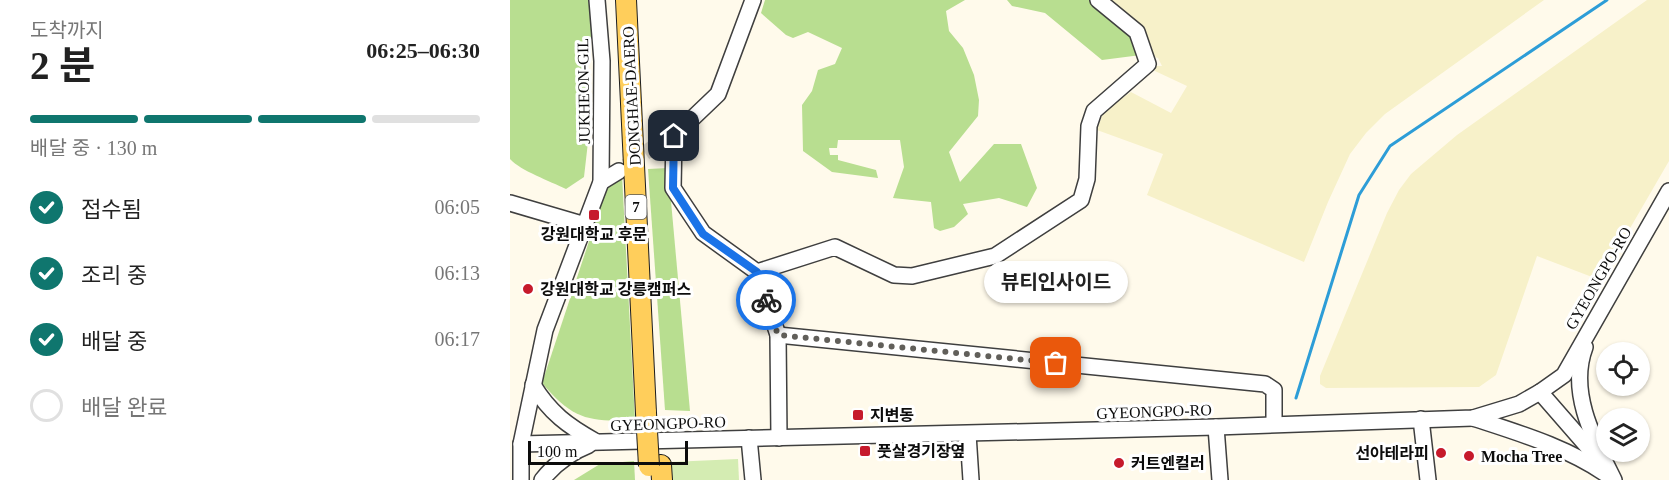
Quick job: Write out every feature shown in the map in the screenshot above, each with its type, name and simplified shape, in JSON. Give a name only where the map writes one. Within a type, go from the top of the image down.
[{"type":"main road","name":"DONGHAE-DAERO","points":[[626,0],[656,473]]},
{"type":"main road","name":"DONGHAE-DAERO","points":[[636,0],[652,413]]},
{"type":"street","name":"JUKHEON-GIL","points":[[521,480],[522,444],[545,330],[601,182],[602,61],[597,0]]},
{"type":"street","points":[[753,0],[718,94],[668,139],[673,188],[703,234],[757,272],[778,335],[779,438]]},
{"type":"street","points":[[757,272],[835,247],[894,275],[912,276],[994,256],[1082,200],[1087,179],[1089,126],[1094,111],[1148,64],[1137,32],[1098,0]]},
{"type":"street","points":[[601,182],[619,171]]},
{"type":"street","name":"GYEONGPO-RO","points":[[522,444],[968,434],[1473,418],[1519,404],[1564,375],[1669,191]]},
{"type":"street","points":[[510,203],[585,225]]},
{"type":"street","points":[[1596,316],[1581,357],[1580,394],[1591,436],[1614,480]]},
{"type":"street","points":[[778,335],[1265,384],[1274,390],[1274,424]]},
{"type":"street","points":[[533,385],[553,413],[568,426],[598,443]]},
{"type":"street","points":[[1540,392],[1614,480]]},
{"type":"street","points":[[1473,418],[1556,448],[1594,465],[1614,480]]},
{"type":"street","points":[[1421,419],[1428,480]]},
{"type":"street","points":[[1216,427],[1220,480]]},
{"type":"street","points":[[968,434],[971,480]]},
{"type":"street","points":[[749,438],[753,480]]},
{"type":"street","points":[[542,480],[577,449],[598,443]]},
{"type":"shaded area","points":[[1109,0],[1544,0],[1385,114],[1366,133],[1350,154],[1304,262],[1147,195],[1163,154],[1097,130],[1104,110],[1131,92],[1171,113],[1187,86],[1155,71],[1151,66],[1162,66],[1158,58],[1151,56],[1142,33],[1130,16]]},
{"type":"shaded area","points":[[1647,0],[1669,0],[1669,161],[1600,280],[1537,256],[1496,375],[1479,387],[1326,388],[1320,384],[1320,376],[1387,213],[1399,190],[1411,174],[1457,135]]},
{"type":"green space","points":[[510,0],[590,0],[593,29],[586,57],[592,107],[584,177],[566,189],[528,172],[510,159]]},
{"type":"green space","points":[[765,0],[965,0],[946,11],[949,31],[963,48],[974,75],[979,100],[978,116],[949,152],[960,182],[994,144],[1021,144],[1037,188],[1027,207],[999,198],[963,204],[968,214],[954,227],[940,231],[934,228],[931,202],[893,198],[904,167],[900,140],[838,140],[837,148],[829,148],[830,155],[838,155],[838,160],[876,170],[878,178],[832,172],[803,151],[802,105],[812,91],[818,70],[835,64],[842,48],[808,32],[793,38],[786,35],[761,13]]},
{"type":"green space","points":[[1007,0],[1095,0],[1135,33],[1141,55],[1102,60],[1045,13],[1012,6]]},
{"type":"green space","points":[[668,168],[690,411],[665,410],[648,169]]},
{"type":"green space","points":[[622,175],[635,420],[594,419],[563,405],[542,383],[607,187]]},
{"type":"green space","points":[[738,459],[739,480],[672,480],[671,462]]},
{"type":"green space","points":[[634,461],[635,480],[574,480],[600,464]]},
{"type":"waterway","points":[[1296,398],[1359,195],[1390,146],[1607,0]]},
{"type":"tunnel","points":[[626,166],[662,141]]},
{"type":"way so far","points":[[766,300],[778,335],[1056,363]]},
{"type":"place","name":"강원대학교 후문","points":[[594,215]]},
{"type":"place","name":"강원대학교 강릉캠퍼스","points":[[528,289]]},
{"type":"place","name":"뷰티인사이드","points":[[1056,363]]},
{"type":"place","name":"지변동","points":[[858,415]]},
{"type":"place","name":"풋살경기장옆","points":[[865,451]]},
{"type":"place","name":"선아테라피","points":[[1441,453]]},
{"type":"place","name":"Mocha Tree","points":[[1469,456]]},
{"type":"place","name":"커트엔컬러","points":[[1119,463]]},
{"type":"route","points":[[674,136],[673,188],[703,234],[757,272],[766,300]]}]
